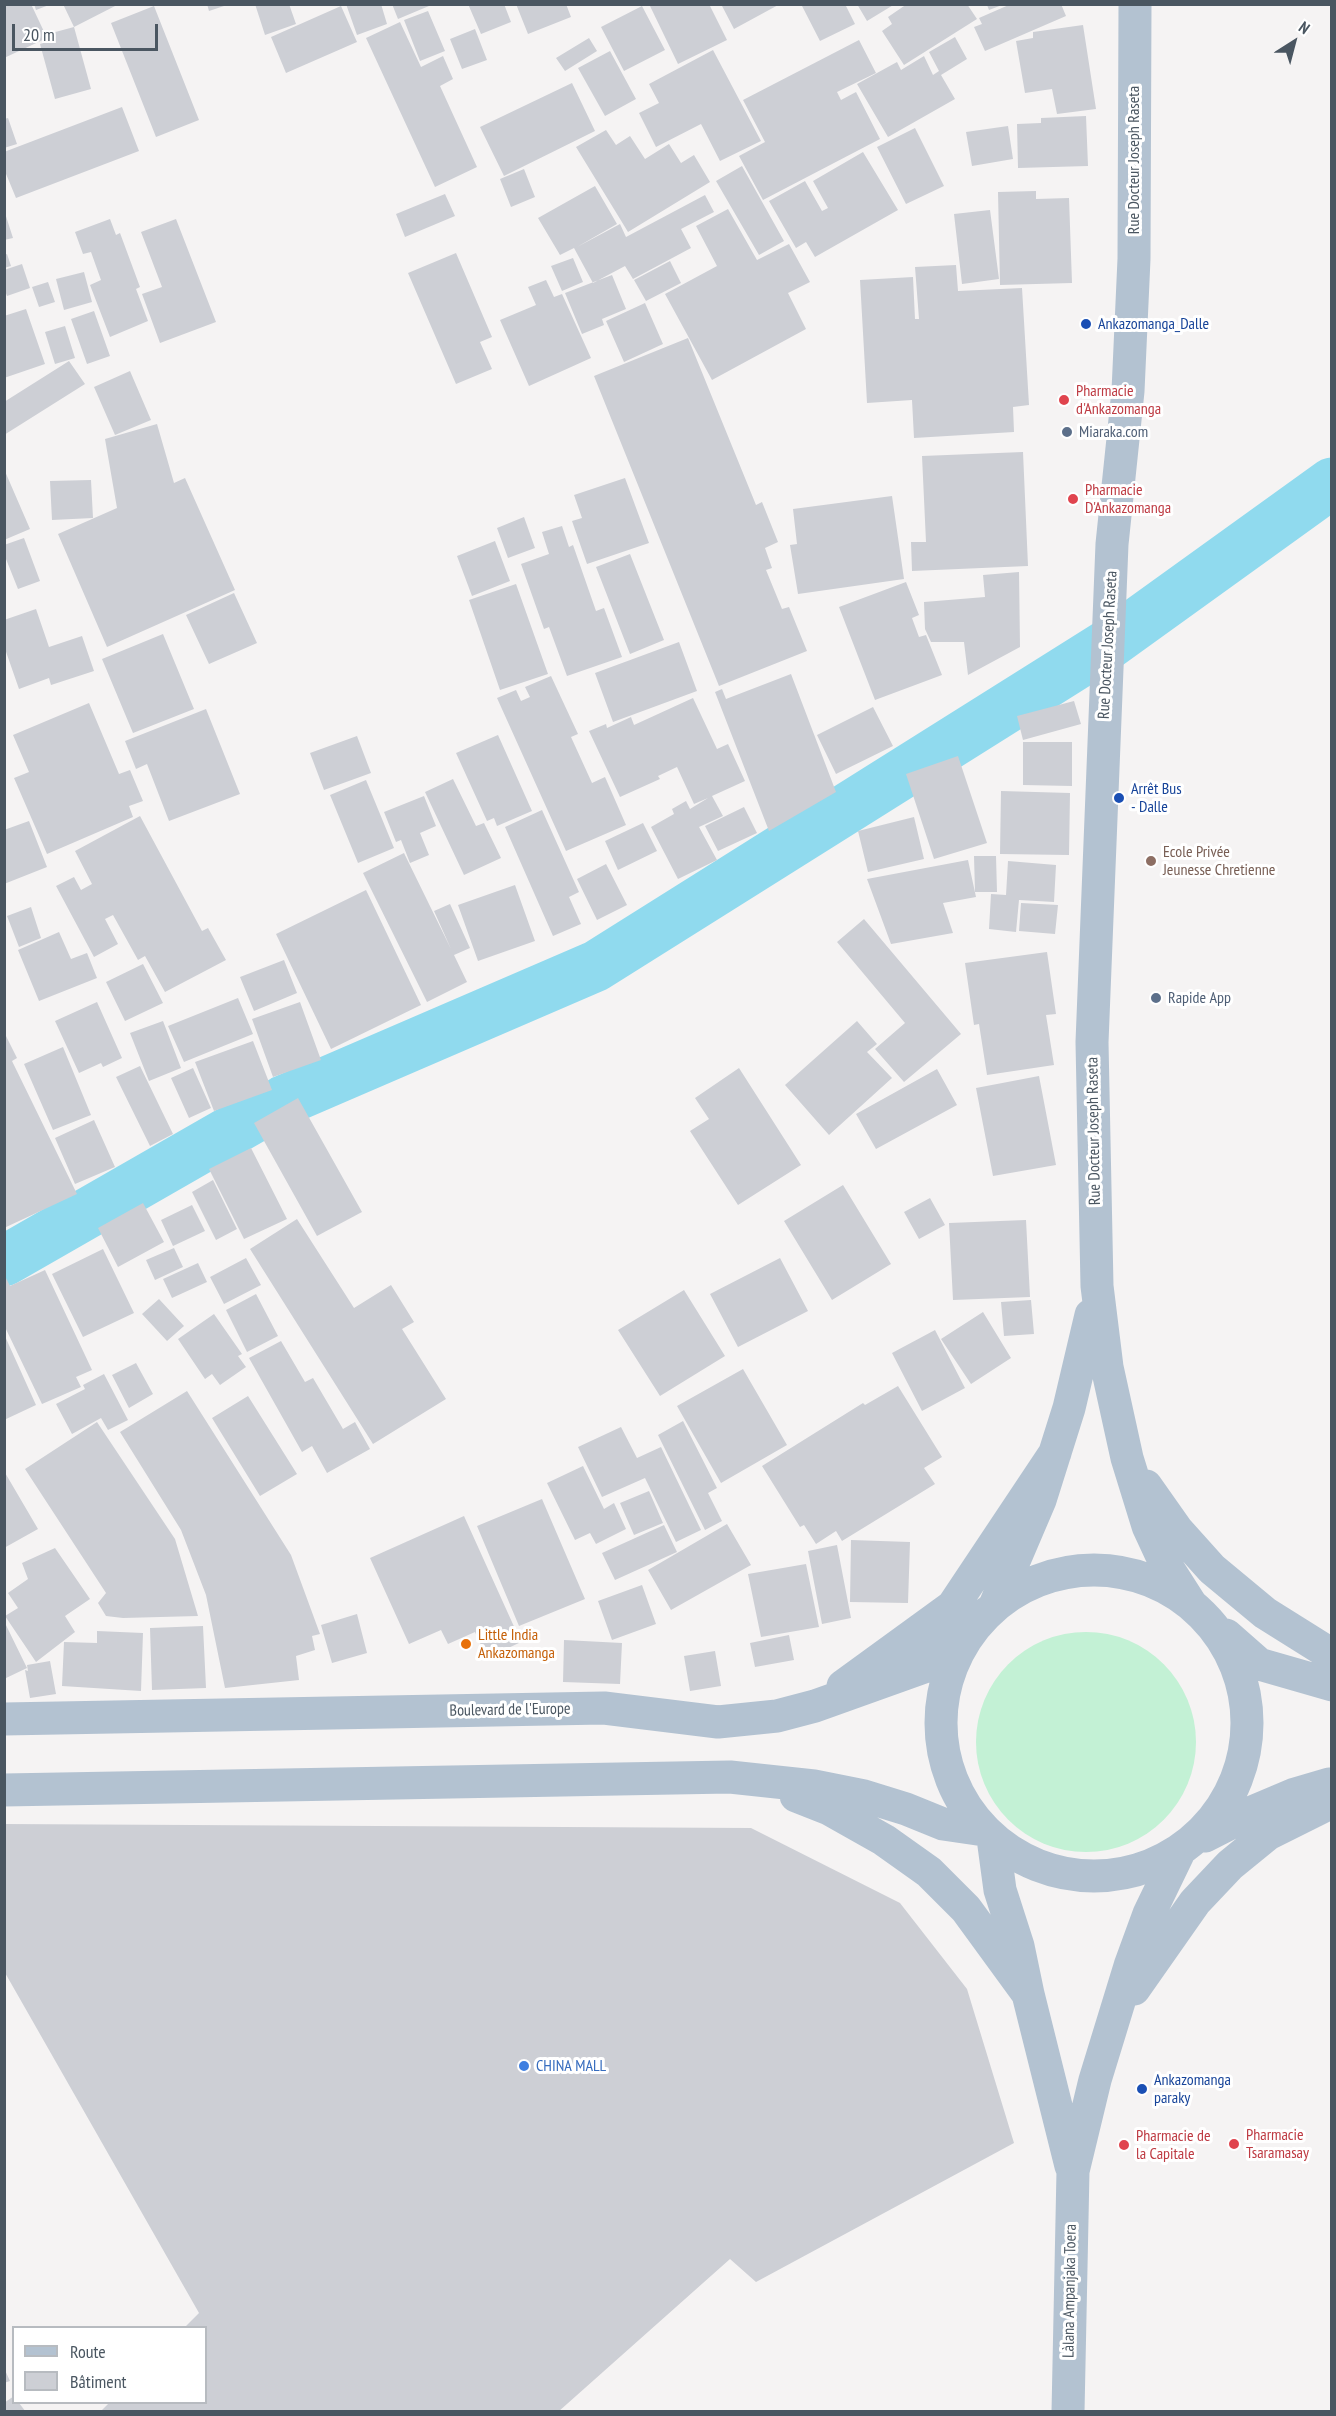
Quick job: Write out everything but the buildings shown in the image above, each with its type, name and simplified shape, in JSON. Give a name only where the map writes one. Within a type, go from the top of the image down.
[{"type":"main road","name":"Rue Docteur Joseph Raseta","points":[[1096,1286],[1092,1042],[1112,544],[1128,391],[1132,306],[1135,4]]},
{"type":"main road","points":[[1096,1286],[1082,1361],[1040,1500],[992,1608],[958,1651],[942,1696],[942,1745],[956,1790],[988,1834],[1025,1861],[1063,1874],[1103,1877],[1142,1870],[1259,1809],[1295,1794],[1332,1784]]},
{"type":"main road","points":[[1072,2171],[1095,2080],[1149,1914],[1184,1849],[1220,1813],[1239,1776],[1248,1734],[1245,1692],[1230,1653],[1167,1567],[1148,1526],[1127,1458],[1107,1367],[1096,1286]]},
{"type":"main road","points":[[815,1706],[953,1606],[1054,1453]]},
{"type":"main road","points":[[1127,1458],[1177,1530],[1212,1569],[1265,1613],[1332,1655]]},
{"type":"main road","points":[[992,1608],[1029,1584],[1069,1572],[1112,1571],[1153,1582],[1198,1611],[1259,1664],[1332,1685]]},
{"type":"main road","name":"Boulevard de l'Europe","points":[[4,1719],[604,1708],[718,1722],[777,1716],[815,1706],[924,1667],[992,1608]]},
{"type":"main road","points":[[4,1790],[752,1779],[814,1786],[864,1796],[943,1824],[988,1834]]},
{"type":"main road","points":[[752,1779],[829,1809],[884,1840],[929,1872],[966,1909],[1028,1994]]},
{"type":"main road","points":[[1113,2020],[1195,1902],[1230,1865],[1268,1834],[1332,1802]]},
{"type":"main road","points":[[988,1834],[1000,1890],[1018,1946],[1072,2171]]},
{"type":"main road","name":"Làlana Ampanjaka Toera","points":[[1068,2412],[1072,2171]]},
{"type":"green space","points":[[1075,1632],[1097,1632],[1128,1640],[1147,1650],[1164,1664],[1178,1681],[1188,1700],[1194,1720],[1196,1742],[1194,1764],[1188,1784],[1178,1803],[1164,1820],[1147,1834],[1118,1848],[1097,1852],[1075,1852],[1054,1848],[1034,1839],[1016,1827],[1001,1812],[980,1774],[976,1753],[976,1731],[980,1710],[989,1690],[1001,1672],[1016,1657],[1054,1636]]},
{"type":"waterway","points":[[4,1261],[283,1101],[596,966],[1107,645],[1332,483]]},
{"type":"place","name":"Ankazomanga_Dalle","points":[[1086,324]]},
{"type":"place","name":"Pharmacie d'Ankazomanga","points":[[1064,400]]},
{"type":"place","name":"Miaraka.com","points":[[1067,432]]},
{"type":"place","name":"Pharmacie D'Ankazomanga","points":[[1073,499]]},
{"type":"place","name":"Arrêt Bus - Dalle","points":[[1119,798]]},
{"type":"place","name":"Ecole Privée Jeunesse Chretienne","points":[[1151,861]]},
{"type":"place","name":"Rapide App","points":[[1156,998]]},
{"type":"place","name":"Little India Ankazomanga","points":[[466,1644]]},
{"type":"place","name":"CHINA MALL","points":[[524,2066]]},
{"type":"place","name":"Ankazomanga paraky","points":[[1142,2089]]},
{"type":"place","name":"Pharmacie Tsaramasay","points":[[1234,2144]]},
{"type":"place","name":"Pharmacie de la Capitale","points":[[1124,2145]]}]
